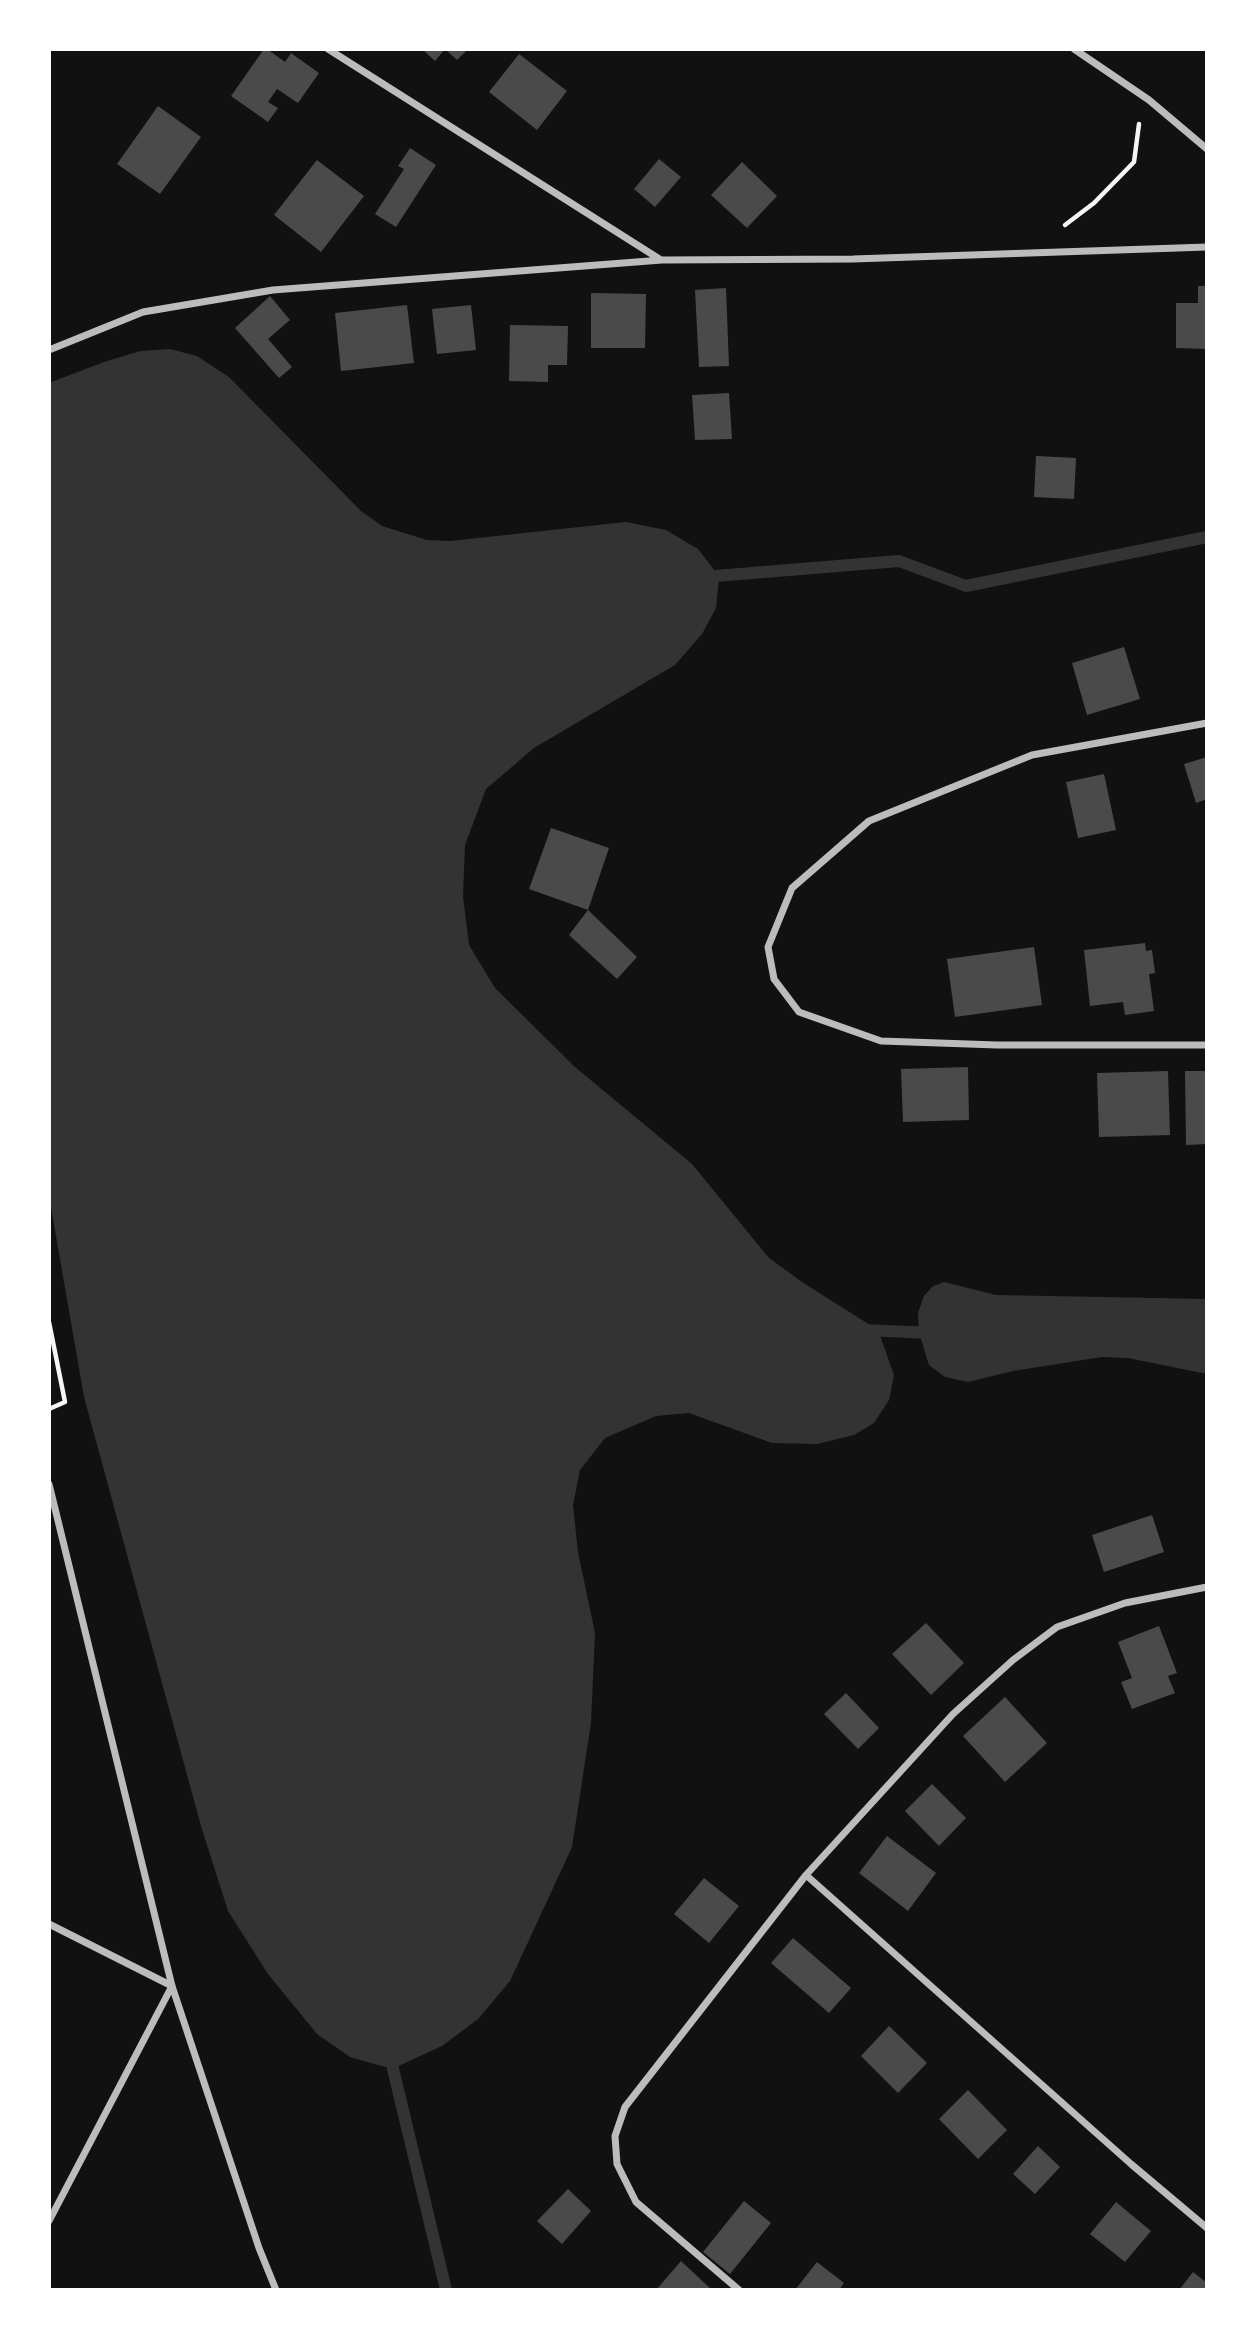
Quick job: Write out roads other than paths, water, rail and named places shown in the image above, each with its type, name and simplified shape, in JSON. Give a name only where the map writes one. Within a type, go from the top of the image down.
[{"type":"street","points":[[328,49],[662,260]]},
{"type":"street","points":[[1074,49],[1143,96],[1207,149]]},
{"type":"street","points":[[49,350],[143,313],[273,290],[662,260],[853,259],[1207,247]]},
{"type":"street","points":[[1207,723],[1032,754],[869,821],[792,888],[768,947],[774,979],[799,1012],[881,1041],[997,1045],[1207,1045]]},
{"type":"street","points":[[49,1484],[173,1986],[259,2248],[276,2290]]},
{"type":"street","points":[[739,2290],[636,2203],[617,2164],[615,2136],[625,2107],[806,1875],[953,1714],[1013,1660],[1057,1627],[1125,1603],[1207,1587]]},
{"type":"street","points":[[806,1875],[1131,2164],[1207,2228]]},
{"type":"street","points":[[49,1924],[173,1986]]},
{"type":"street","points":[[49,2221],[173,1986]]},
{"type":"waterway","points":[[703,577],[899,561],[966,586],[1207,537]]},
{"type":"waterway","points":[[861,1330],[934,1333]]},
{"type":"waterway","points":[[389,2052],[446,2290]]}]
